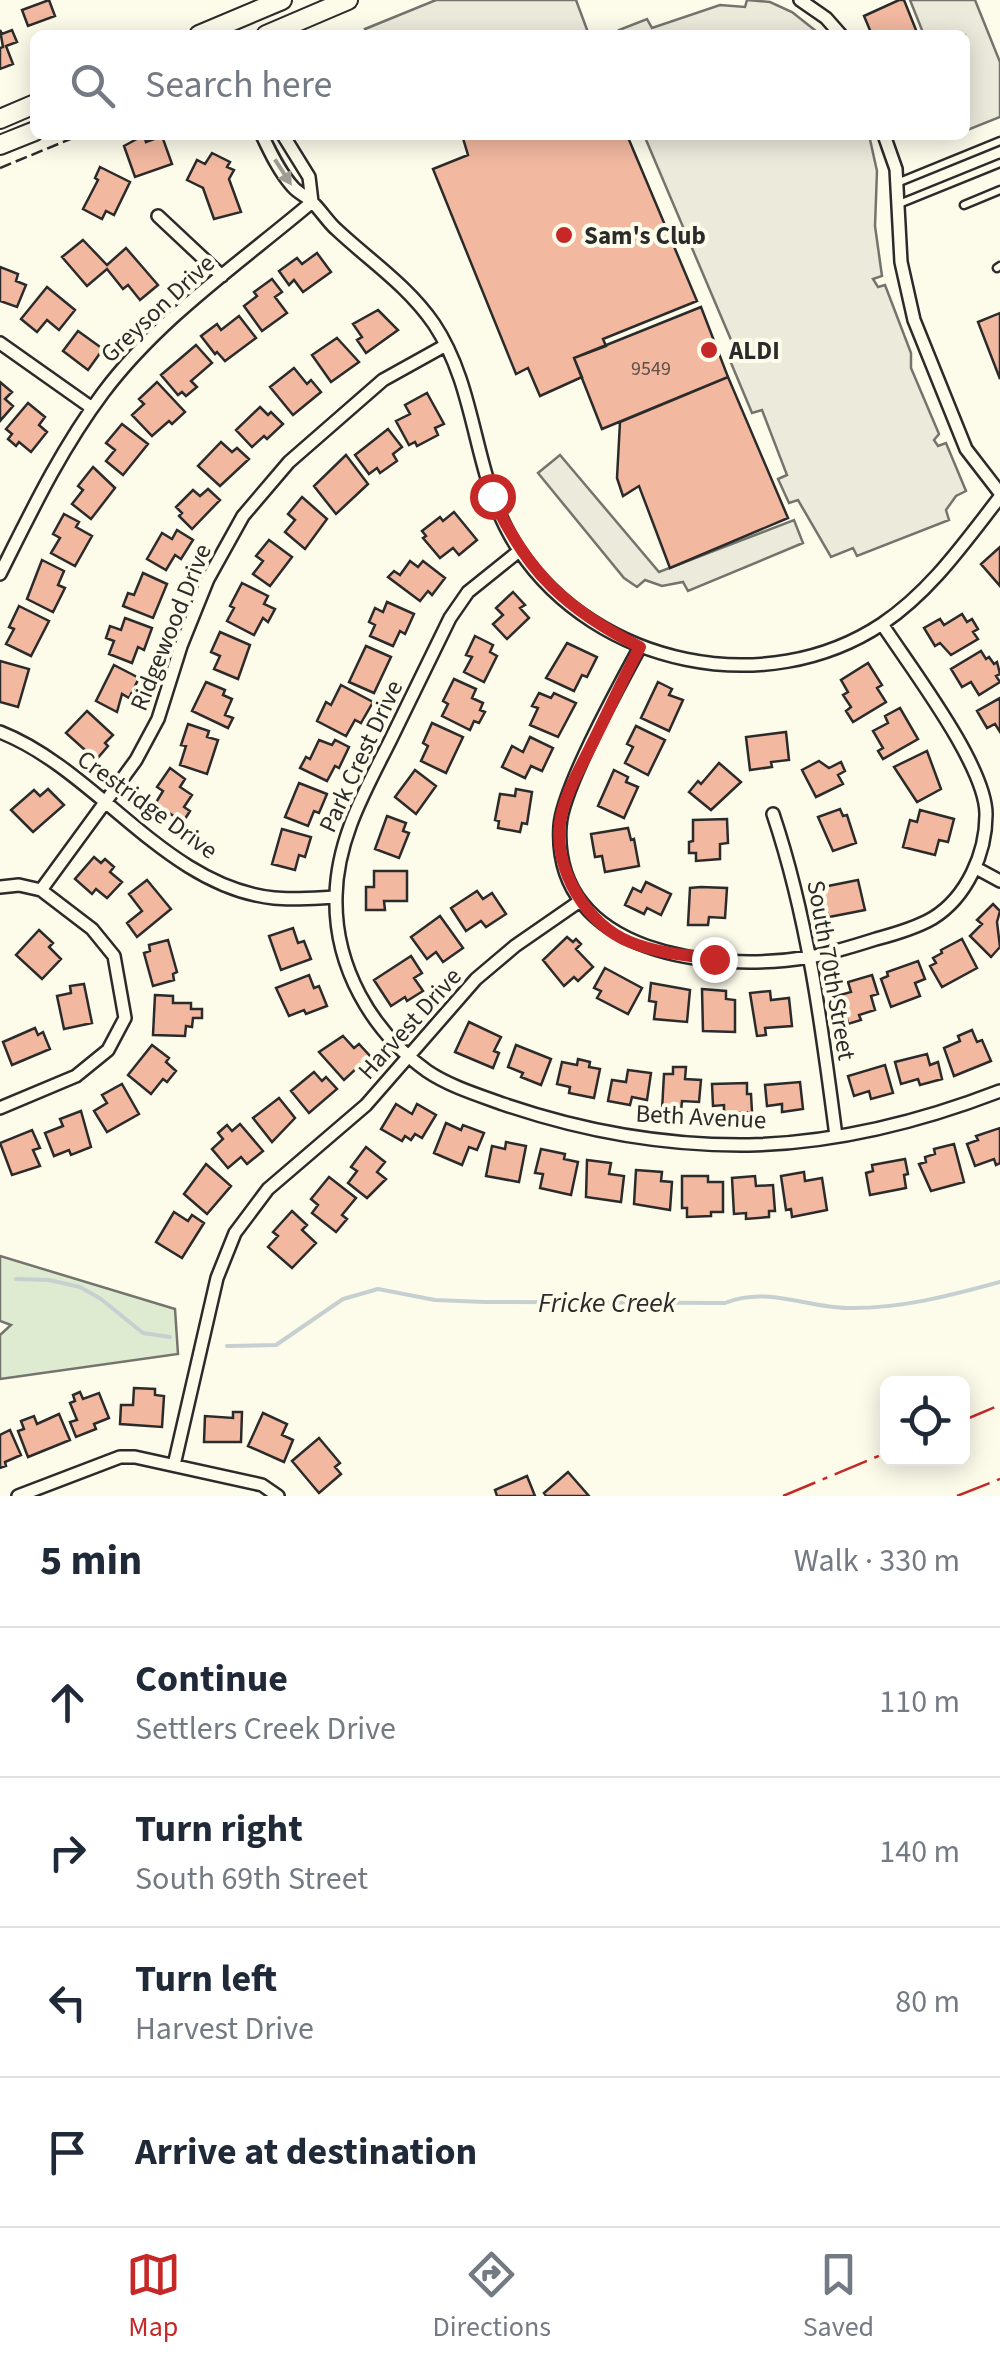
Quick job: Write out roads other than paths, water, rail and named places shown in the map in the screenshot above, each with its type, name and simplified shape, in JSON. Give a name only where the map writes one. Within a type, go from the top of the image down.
[{"type":"main road","points":[[233,30],[282,0]]},
{"type":"main road","points":[[278,30],[346,2]]},
{"type":"main road","points":[[0,119],[30,106]]},
{"type":"main road","points":[[0,145],[30,133]]},
{"type":"street","points":[[800,0],[836,30]]},
{"type":"street","points":[[265,140],[294,188],[416,300],[446,344],[470,402],[492,496],[520,551],[551,588],[587,617],[640,647],[694,662],[755,666],[804,660],[848,644],[882,624],[941,572],[1000,495],[966,449],[914,320],[901,262],[893,156],[886,140]]},
{"type":"street","points":[[286,140],[309,177],[312,202]]},
{"type":"street","name":"Greyson Drive","points":[[0,574],[56,465],[92,408],[145,344],[312,202]]},
{"type":"street","points":[[158,216],[222,276]]},
{"type":"street","points":[[0,343],[92,408]]},
{"type":"street","name":"Ridgewood Drive","points":[[41,890],[136,760],[158,719],[208,579],[244,516],[289,462],[383,380],[446,344]]},
{"type":"street","name":"Park Crest Drive","points":[[408,1056],[368,1011],[344,956],[336,897],[340,856],[350,821],[450,618],[483,578],[520,551]]},
{"type":"street","points":[[640,647],[569,791],[560,824],[562,858],[580,900],[600,922],[626,941],[659,952],[714,959],[810,957],[902,932],[934,918],[976,868],[987,811],[974,765],[882,624]]},
{"type":"street","name":"Crestridge Drive","points":[[0,732],[46,756],[192,868],[224,885],[272,898],[336,897]]},
{"type":"street","name":"South 70th Street","points":[[773,814],[793,872],[810,957],[836,1136]]},
{"type":"street","points":[[976,868],[1000,880]]},
{"type":"street","points":[[0,887],[18,884],[41,890],[92,929],[114,956],[125,1018],[108,1050],[76,1076],[0,1108]]},
{"type":"street","name":"Harvest Drive","points":[[174,1466],[217,1278],[236,1233],[268,1189],[366,1105],[476,979],[580,900]]},
{"type":"street","name":"Beth Avenue","points":[[408,1056],[431,1074],[475,1094],[556,1122],[648,1140],[749,1145],[836,1136],[916,1120],[1000,1091]]},
{"type":"street","points":[[18,1496],[120,1457],[262,1485],[278,1496]]},
{"type":"lane","points":[[897,182],[1000,141]]},
{"type":"lane","points":[[898,204],[1000,163]]},
{"type":"lane","points":[[964,205],[1000,190]]},
{"type":"waterway","name":"Fricke Creek","points":[[16,1279],[49,1280],[80,1287],[143,1333],[170,1337]]},
{"type":"waterway","name":"Fricke Creek","points":[[227,1346],[276,1345],[343,1299],[378,1289],[435,1300],[485,1302],[725,1303],[755,1296],[867,1308],[943,1297],[1000,1282]]},
{"type":"place","name":"Sam's Club","points":[[564,235]]},
{"type":"place","name":"ALDI","points":[[709,350]]}]
